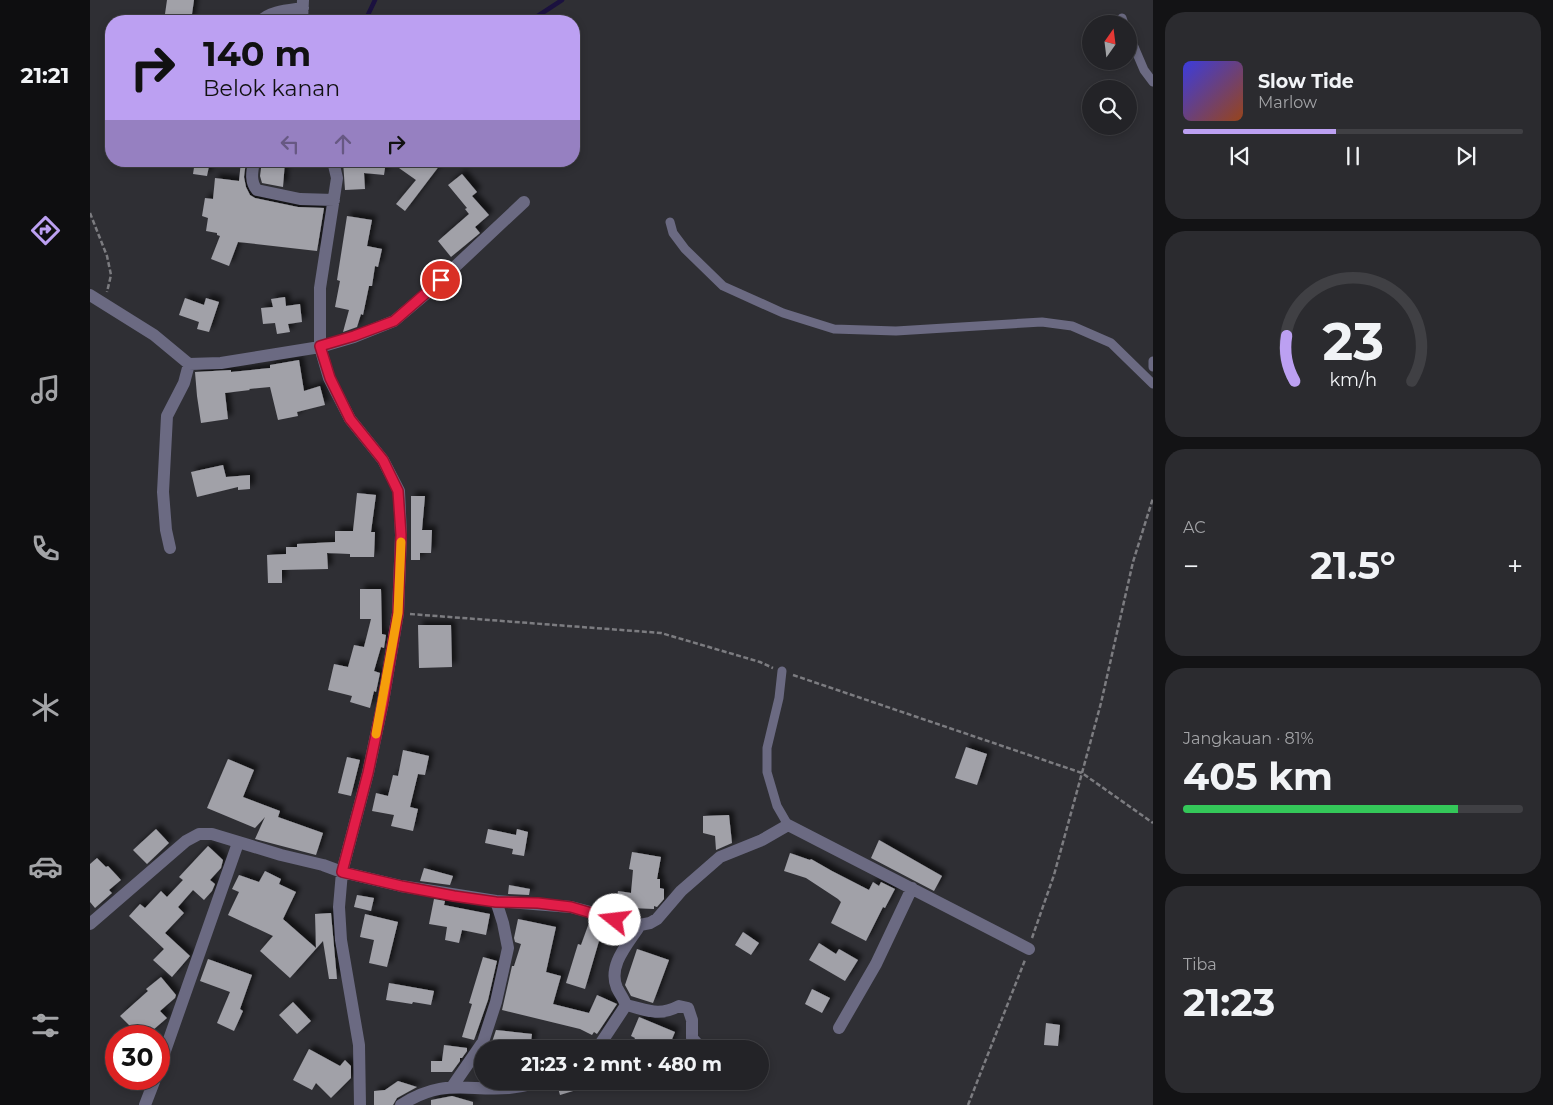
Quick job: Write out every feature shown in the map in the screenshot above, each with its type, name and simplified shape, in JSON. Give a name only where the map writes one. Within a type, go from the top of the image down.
[{"type":"street","points":[[271,15],[284,11],[302,10]]},
{"type":"street","points":[[253,167],[253,186],[257,190],[300,199],[334,200]]},
{"type":"street","points":[[334,167],[337,178],[320,288],[320,346],[330,378],[350,419],[383,460],[398,491],[401,535],[398,613],[383,702],[368,773],[342,872],[339,907],[341,940],[359,1046],[360,1105]]},
{"type":"street","points":[[90,295],[154,335],[189,364],[221,363],[320,346],[394,321],[427,293],[524,202]]},
{"type":"street","points":[[170,548],[166,530],[163,492],[167,416],[184,383],[189,364]]},
{"type":"street","points":[[90,924],[186,841],[199,834],[212,834],[342,872],[401,886],[496,902],[538,903],[571,907],[640,925],[657,919],[682,891],[720,857],[762,840],[788,825],[1028,949]]},
{"type":"street","points":[[170,1037],[238,843]]},
{"type":"street","points":[[839,1028],[876,964],[912,888]]},
{"type":"street","points":[[452,1087],[484,1042],[496,1002],[508,948],[504,923],[496,902]]},
{"type":"street","points":[[603,1040],[626,1005],[624,998],[617,988],[615,975],[618,956],[640,925]]},
{"type":"street","points":[[626,1005],[656,1012],[667,1012],[679,1006],[688,1008],[692,1020],[692,1038],[694,1040]]},
{"type":"street","points":[[401,1105],[426,1092],[452,1087],[474,1087]]},
{"type":"street","points":[[145,1105],[151,1090]]},
{"type":"lane","points":[[1138,56],[1144,70],[1153,82]]},
{"type":"lane","points":[[670,222],[673,234],[685,250],[722,286],[783,313],[834,330],[896,331],[1042,322],[1072,326],[1110,342],[1153,384]]},
{"type":"lane","points":[[1153,361],[1153,367]]},
{"type":"lane","points":[[782,672],[779,698],[767,748],[767,772],[777,806],[788,825]]},
{"type":"path","points":[[90,213],[108,256],[111,275],[104,303]]},
{"type":"path","points":[[968,1105],[994,1041],[1054,875],[1101,703],[1133,562],[1153,498]]},
{"type":"building","points":[[167,0],[194,0],[192,15],[165,15]]},
{"type":"building","points":[[194,167],[209,167],[207,176],[193,174]]},
{"type":"building","points":[[240,167],[245,167],[244,177],[246,187],[250,195],[255,198],[298,207],[324,208],[317,251],[238,242],[229,266],[211,259],[220,236],[217,233],[206,231],[208,218],[202,216],[205,198],[213,199],[215,178],[239,181]]},
{"type":"building","points":[[261,167],[285,167],[283,187],[262,183],[260,176]]},
{"type":"building","points":[[343,167],[385,167],[384,175],[364,173],[365,189],[345,190]]},
{"type":"building","points":[[398,167],[438,167],[405,211],[396,204],[416,180]]},
{"type":"building","points":[[462,174],[477,192],[472,196],[489,215],[475,227],[480,233],[451,257],[438,241],[469,214],[465,209],[467,208],[448,185]]},
{"type":"building","points":[[347,216],[372,220],[367,246],[382,249],[378,267],[375,266],[372,286],[369,286],[363,315],[361,314],[357,327],[343,332],[349,310],[335,307],[340,281],[337,280]]},
{"type":"building","points":[[285,297],[286,306],[300,304],[302,322],[288,324],[290,332],[277,334],[275,323],[263,324],[261,308],[273,307],[271,299]]},
{"type":"building","points":[[185,298],[204,305],[206,298],[219,302],[209,332],[197,329],[199,322],[179,315]]},
{"type":"building","points":[[299,360],[304,391],[320,386],[325,405],[297,412],[298,416],[278,420],[270,387],[249,389],[225,393],[228,419],[201,423],[195,372],[231,370],[231,372],[270,368],[270,365]]},
{"type":"building","points":[[223,465],[226,477],[250,475],[250,489],[238,490],[238,487],[197,497],[191,472]]},
{"type":"building","points":[[357,493],[376,495],[371,532],[375,532],[374,557],[350,557],[350,554],[327,553],[328,569],[282,570],[282,583],[268,583],[267,555],[286,554],[286,547],[297,547],[297,544],[335,542],[335,531],[353,531]]},
{"type":"building","points":[[411,496],[425,496],[422,530],[432,530],[431,553],[420,553],[420,560],[411,560]]},
{"type":"building","points":[[360,589],[381,589],[382,634],[386,635],[384,648],[381,647],[374,671],[380,673],[370,708],[350,702],[352,696],[328,690],[334,664],[348,667],[354,645],[364,647],[371,619],[360,619]]},
{"type":"building","points":[[418,625],[451,625],[452,667],[419,668]]},
{"type":"building","points":[[966,747],[987,754],[977,785],[955,778]]},
{"type":"building","points":[[403,750],[429,756],[425,775],[418,774],[410,807],[418,809],[413,831],[391,826],[394,815],[372,811],[376,793],[388,796],[393,775],[398,776]]},
{"type":"building","points":[[347,757],[360,760],[351,796],[338,793]]},
{"type":"building","points":[[228,759],[254,770],[243,797],[280,811],[278,817],[323,833],[316,855],[255,839],[265,817],[255,828],[207,808]]},
{"type":"building","points":[[729,815],[732,843],[716,850],[715,836],[703,833],[703,816]]},
{"type":"building","points":[[156,829],[169,843],[147,864],[133,850]]},
{"type":"building","points":[[488,829],[516,835],[517,829],[528,832],[524,856],[512,854],[513,849],[485,843]]},
{"type":"building","points":[[879,840],[942,876],[934,891],[871,858]]},
{"type":"building","points":[[208,846],[223,860],[221,868],[210,880],[215,884],[212,891],[204,900],[193,890],[178,907],[184,913],[165,933],[190,956],[172,977],[153,960],[164,949],[129,916],[140,904],[145,908],[161,891],[167,897],[183,880],[179,877]]},
{"type":"building","points":[[632,852],[661,857],[657,879],[660,879],[660,888],[664,889],[664,899],[657,907],[654,906],[654,909],[630,908],[629,914],[615,910],[618,891],[631,893],[633,870],[629,869]]},
{"type":"building","points":[[790,853],[811,859],[869,890],[873,882],[879,886],[881,882],[895,889],[885,908],[883,907],[866,941],[831,923],[841,902],[838,899],[806,878],[784,871]]},
{"type":"building","points":[[97,858],[106,867],[108,866],[121,880],[109,890],[112,893],[95,908],[90,902],[90,864]]},
{"type":"building","points":[[424,868],[453,876],[450,885],[420,881]]},
{"type":"building","points":[[265,871],[281,879],[279,884],[296,892],[283,919],[316,948],[315,914],[331,913],[337,979],[329,979],[323,941],[290,978],[260,951],[273,936],[228,915],[239,892],[232,889],[239,875],[259,882]]},
{"type":"building","points":[[509,885],[530,889],[529,895],[508,894]]},
{"type":"building","points":[[357,895],[374,898],[371,911],[354,907]]},
{"type":"building","points":[[434,899],[445,901],[444,905],[490,914],[486,935],[462,930],[459,943],[445,940],[447,927],[429,924]]},
{"type":"building","points":[[365,914],[398,922],[387,967],[369,963],[374,940],[360,937]]},
{"type":"building","points":[[518,919],[556,927],[546,972],[561,976],[553,1004],[589,1013],[597,995],[617,1004],[597,1034],[594,1032],[592,1035],[580,1029],[502,1010],[512,966],[514,966],[521,944],[515,942],[514,938]]},
{"type":"building","points":[[590,920],[609,927],[603,943],[599,941],[585,989],[566,983],[578,944],[581,945]]},
{"type":"building","points":[[743,932],[759,943],[751,955],[735,945]]},
{"type":"building","points":[[819,943],[836,954],[839,949],[858,960],[845,981],[809,960]]},
{"type":"building","points":[[637,949],[669,960],[653,1003],[631,996],[625,985]]},
{"type":"building","points":[[483,957],[497,961],[488,1000],[474,1040],[462,1037],[472,1004],[469,1003]]},
{"type":"building","points":[[208,959],[252,975],[240,1009],[243,1011],[234,1031],[217,1023],[230,992],[200,981]]},
{"type":"building","points":[[161,977],[176,995],[160,1011],[167,1018],[159,1025],[129,1025],[120,1016],[148,991],[146,989]]},
{"type":"building","points":[[389,983],[434,991],[431,1005],[386,1000]]},
{"type":"building","points":[[812,989],[830,998],[822,1013],[805,1004]]},
{"type":"building","points":[[293,1002],[311,1021],[297,1034],[279,1015]]},
{"type":"building","points":[[639,1017],[675,1032],[672,1040],[634,1040],[635,1038],[631,1036]]},
{"type":"building","points":[[1046,1023],[1060,1025],[1058,1046],[1044,1045]]},
{"type":"building","points":[[496,1030],[532,1034],[531,1040],[493,1040]]},
{"type":"building","points":[[444,1045],[467,1048],[467,1051],[460,1058],[452,1072],[431,1072],[431,1061],[442,1061]]},
{"type":"building","points":[[309,1049],[340,1066],[345,1060],[351,1066],[351,1078],[331,1098],[316,1083],[312,1090],[293,1080]]},
{"type":"building","points":[[398,1081],[417,1087],[397,1098],[393,1105],[374,1105],[374,1091],[385,1090]]},
{"type":"building","points":[[559,1090],[576,1090],[560,1095]]},
{"type":"building","points":[[452,1096],[473,1102],[473,1105],[431,1105],[431,1100]]},
{"type":"waterway","points":[[368,15],[375,0]]},
{"type":"waterway","points":[[539,15],[562,0]]},
{"type":"slow traffic","points":[[376,734],[398,613],[401,542]]},
{"type":"route","points":[[441,280],[394,321],[320,346],[330,378],[350,419],[383,460],[398,491],[401,535],[398,613],[383,702],[368,773],[342,872],[454,896],[496,902],[538,903],[571,907],[615,920]]}]
